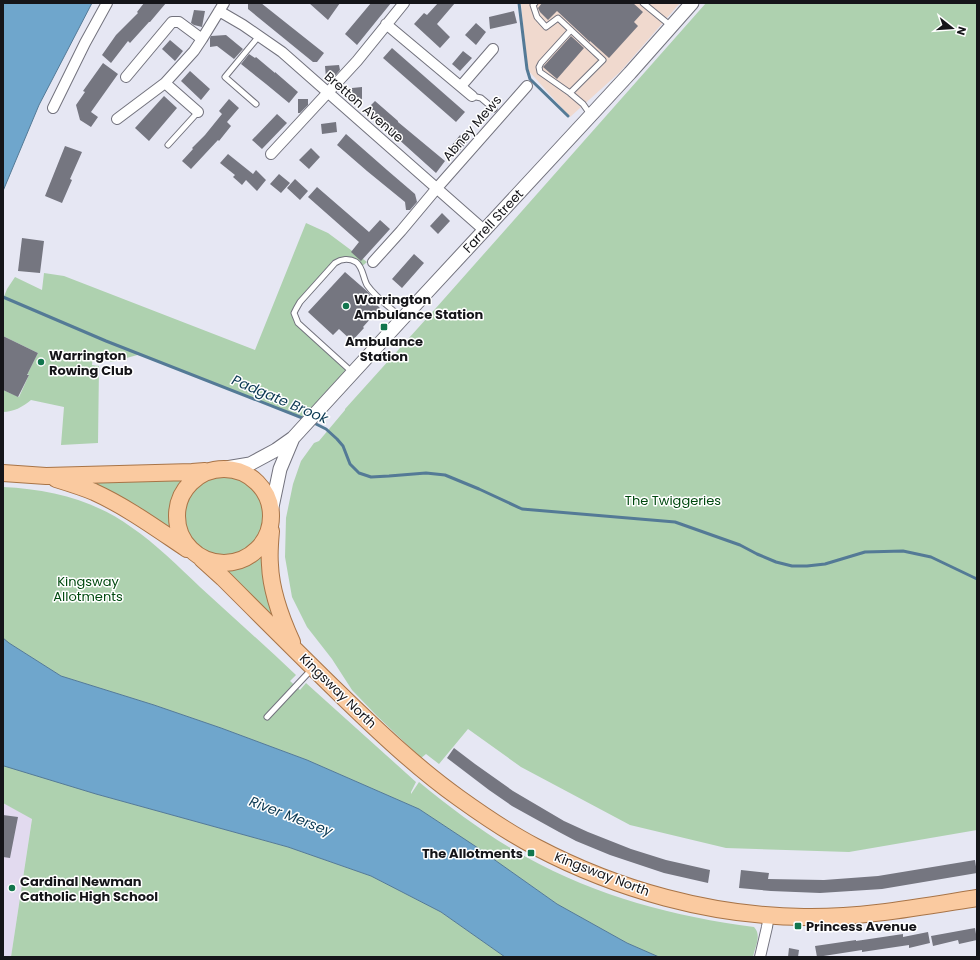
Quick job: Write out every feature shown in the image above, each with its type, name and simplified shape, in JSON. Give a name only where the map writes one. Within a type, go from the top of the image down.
[{"type":"main road","name":"Kingsway North","points":[[3,473],[46,476],[192,472],[220,469]]},
{"type":"main road","points":[[220,469],[239,471],[252,477],[262,487],[268,499],[271,518],[266,538],[258,550],[246,559],[231,564],[216,564],[198,556],[183,541],[177,527],[176,512],[180,497],[188,484],[200,475],[220,469]]},
{"type":"main road","name":"Kingsway North","points":[[46,476],[94,492],[149,523],[198,556],[223,578],[313,668],[418,766],[458,797],[494,822],[534,846],[576,866],[615,882],[648,893],[708,907],[769,915],[804,917],[866,914],[977,898]]},
{"type":"main road","name":"Kingsway North","points":[[271,518],[270,565],[275,596],[283,621],[296,651]]},
{"type":"street","points":[[54,108],[106,3]]},
{"type":"street","points":[[271,154],[357,61],[404,3]]},
{"type":"street","name":"Farrell Street","points":[[220,469],[250,464],[276,450],[296,436],[630,73],[692,3]]},
{"type":"street","points":[[117,119],[165,83],[194,51],[222,7]]},
{"type":"street","name":"Bretton Avenue","points":[[222,7],[282,52],[484,230]]},
{"type":"street","points":[[126,76],[172,22],[179,22],[202,39]]},
{"type":"street","points":[[386,24],[472,96]]},
{"type":"street","points":[[461,86],[493,49]]},
{"type":"street","points":[[165,83],[198,112]]},
{"type":"street","name":"Abney Mews","points":[[373,262],[527,86]]},
{"type":"street","name":"Farrell Street","points":[[271,518],[280,469],[296,436]]},
{"type":"street","points":[[760,957],[769,915]]},
{"type":"lane","points":[[535,3],[533,6],[537,17],[546,26],[558,18],[603,60],[570,93]]},
{"type":"lane","points":[[643,3],[672,27]]},
{"type":"lane","points":[[571,30],[541,63],[539,67],[540,72],[570,93],[583,104],[591,115]]},
{"type":"lane","points":[[256,104],[224,77],[259,36]]},
{"type":"lane","points":[[472,96],[481,98],[494,109]]},
{"type":"lane","points":[[168,145],[198,112]]},
{"type":"lane","points":[[353,373],[298,322],[294,313],[300,302],[335,263],[341,260],[350,260],[355,262],[360,268],[368,286],[376,295],[403,318]]},
{"type":"lane","points":[[267,717],[313,668]]},
{"type":"shaded area","points":[[521,3],[680,3],[620,72],[570,117],[527,69]]},
{"type":"shaded area","name":"Cardinal Newman Catholic High School","points":[[3,803],[32,818],[11,957],[3,957]]},
{"type":"green space","name":"The Twiggeries","points":[[706,3],[977,3],[977,830],[849,852],[726,848],[630,825],[521,767],[468,729],[439,764],[426,754],[421,758],[352,690],[332,659],[307,627],[292,597],[285,557],[286,518],[293,484],[301,461],[314,443],[319,441],[345,409]]},
{"type":"green space","points":[[306,223],[328,233],[367,262],[360,268],[355,262],[341,260],[296,309],[296,319],[349,369],[303,418],[141,354],[112,362],[93,354],[92,365],[99,366],[98,443],[61,445],[64,407],[31,400],[18,409],[3,412],[3,390],[19,397],[29,375],[3,363],[4,361],[28,373],[38,353],[3,336],[3,299],[7,289],[15,277],[42,290],[44,273],[64,276],[255,350]]},
{"type":"green space","points":[[216,477],[232,477],[246,483],[257,494],[263,508],[263,524],[257,538],[246,549],[232,555],[216,555],[202,549],[191,538],[185,524],[185,508],[191,494],[202,483]]},
{"type":"green space","points":[[78,480],[184,480],[171,505],[170,517],[172,533]]},
{"type":"green space","name":"Kingsway Allotments","points":[[3,487],[54,493],[86,503],[117,518],[140,534],[167,556],[296,675],[290,681],[300,690],[306,683],[416,782],[411,794],[419,782],[484,831],[526,857],[553,871],[608,894],[666,911],[725,923],[754,927],[758,937],[753,957],[659,957],[627,943],[557,904],[475,846],[419,809],[307,760],[221,728],[61,676],[3,638]]},
{"type":"green space","points":[[264,554],[287,638],[225,572],[240,568]]},
{"type":"green space","points":[[3,765],[96,794],[288,847],[371,876],[441,912],[505,957],[11,957],[32,819],[3,803]]},
{"type":"water","points":[[3,3],[92,3],[39,105],[3,191]]},
{"type":"water","name":"River Mersey","points":[[3,638],[61,676],[221,728],[307,760],[419,809],[475,846],[557,904],[627,943],[659,957],[505,957],[441,912],[371,876],[288,847],[96,794],[4,766]]},
{"type":"building","points":[[144,3],[166,3],[130,43],[128,41],[111,63],[102,55],[116,35],[138,13],[137,12]]},
{"type":"building","points":[[248,3],[261,3],[324,53],[317,62],[313,62],[248,9]]},
{"type":"building","points":[[309,3],[340,3],[328,20]]},
{"type":"building","points":[[371,3],[391,3],[357,45],[345,34]]},
{"type":"building","points":[[438,3],[455,3],[437,24],[450,37],[440,48],[414,24],[424,13],[427,15]]},
{"type":"building","points":[[542,3],[633,3],[643,12],[634,22],[638,26],[609,58],[557,11],[548,20],[538,8]]},
{"type":"building","points":[[194,10],[205,11],[202,27],[191,23]]},
{"type":"building","points":[[514,11],[517,23],[490,29],[489,17]]},
{"type":"building","points":[[476,23],[486,32],[476,45],[465,35]]},
{"type":"building","points":[[226,35],[243,49],[234,59],[217,46],[210,47],[211,36]]},
{"type":"building","points":[[571,36],[584,48],[557,79],[543,67]]},
{"type":"building","points":[[170,40],[183,51],[175,61],[162,49]]},
{"type":"building","points":[[392,48],[465,112],[456,122],[383,58]]},
{"type":"building","points":[[463,51],[472,58],[460,71],[452,64]]},
{"type":"building","points":[[249,54],[255,58],[256,57],[298,92],[289,103],[241,64]]},
{"type":"building","points":[[103,63],[118,74],[91,112],[98,117],[91,127],[80,120],[76,105],[85,92],[83,91]]},
{"type":"building","points":[[339,65],[340,70],[333,78],[326,78],[325,66]]},
{"type":"building","points":[[190,71],[210,89],[201,100],[181,81]]},
{"type":"building","points":[[362,87],[362,102],[351,102],[352,88]]},
{"type":"building","points":[[164,96],[177,108],[149,141],[135,128]]},
{"type":"building","points":[[229,99],[239,108],[227,122],[231,126],[219,141],[218,140],[191,169],[182,161],[222,114],[219,111]]},
{"type":"building","points":[[298,99],[308,99],[308,105],[300,113],[298,113]]},
{"type":"building","points":[[375,101],[445,161],[436,173],[366,110]]},
{"type":"building","points":[[277,114],[287,123],[262,149],[252,140]]},
{"type":"building","points":[[336,122],[337,132],[322,134],[321,124]]},
{"type":"building","points":[[346,134],[415,194],[417,202],[410,210],[406,210],[405,202],[337,145]]},
{"type":"building","points":[[460,135],[467,142],[455,156],[448,150]]},
{"type":"building","points":[[65,146],[82,152],[70,179],[72,180],[62,203],[45,196]]},
{"type":"building","points":[[311,148],[320,157],[309,169],[299,160]]},
{"type":"building","points":[[228,154],[253,174],[256,170],[266,180],[257,191],[246,180],[242,185],[233,177],[235,175],[220,163]]},
{"type":"building","points":[[279,174],[290,183],[281,193],[270,184]]},
{"type":"building","points":[[295,179],[308,191],[300,200],[287,188]]},
{"type":"building","points":[[317,187],[369,232],[380,220],[390,229],[361,261],[351,252],[359,242],[308,197]]},
{"type":"building","points":[[442,213],[450,221],[438,234],[430,226]]},
{"type":"building","points":[[22,238],[44,241],[40,273],[18,271]]},
{"type":"building","points":[[414,254],[424,263],[402,288],[392,279]]},
{"type":"building","name":"Warrington Ambulance Station","points":[[345,272],[368,292],[370,295],[369,297],[380,308],[352,341],[339,329],[333,335],[308,312]]},
{"type":"building","points":[[3,336],[38,353],[18,397],[3,390]]},
{"type":"building","points":[[454,748],[513,791],[564,821],[631,849],[666,860],[710,870],[708,883],[664,873],[610,855],[576,841],[559,832],[512,806],[447,758]]},
{"type":"building","points":[[3,815],[18,817],[10,858],[3,857]]},
{"type":"building","points":[[975,860],[977,873],[882,889],[820,893],[739,888],[741,870],[769,873],[768,879],[824,880],[878,876]]},
{"type":"building","points":[[975,928],[977,940],[959,944],[958,940],[933,946],[931,936]]},
{"type":"building","points":[[928,932],[930,943],[909,948],[909,945],[817,957],[815,946],[903,934],[903,937]]},
{"type":"building","points":[[789,948],[799,950],[798,957],[788,957]]},
{"type":"waterway","points":[[519,3],[527,69],[530,79],[568,116]]},
{"type":"waterway","name":"Padgate Brook","points":[[3,297],[106,341],[305,419]]},
{"type":"waterway","name":"Padgate Brook","points":[[312,422],[326,429],[337,439],[343,446],[350,464],[359,473],[371,477],[426,473],[445,475],[522,509],[675,522],[740,545],[776,562],[792,566],[825,564],[865,552],[903,551],[931,557],[977,579]]},
{"type":"place","name":"Warrington Ambulance Station","points":[[346,306]]},
{"type":"place","name":"Ambulance Station","points":[[384,327]]},
{"type":"place","name":"Warrington Rowing Club","points":[[41,362]]},
{"type":"place","name":"The Allotments","points":[[531,853]]},
{"type":"place","name":"Cardinal Newman Catholic High School","points":[[12,888]]},
{"type":"place","name":"Princess Avenue","points":[[798,926]]}]
